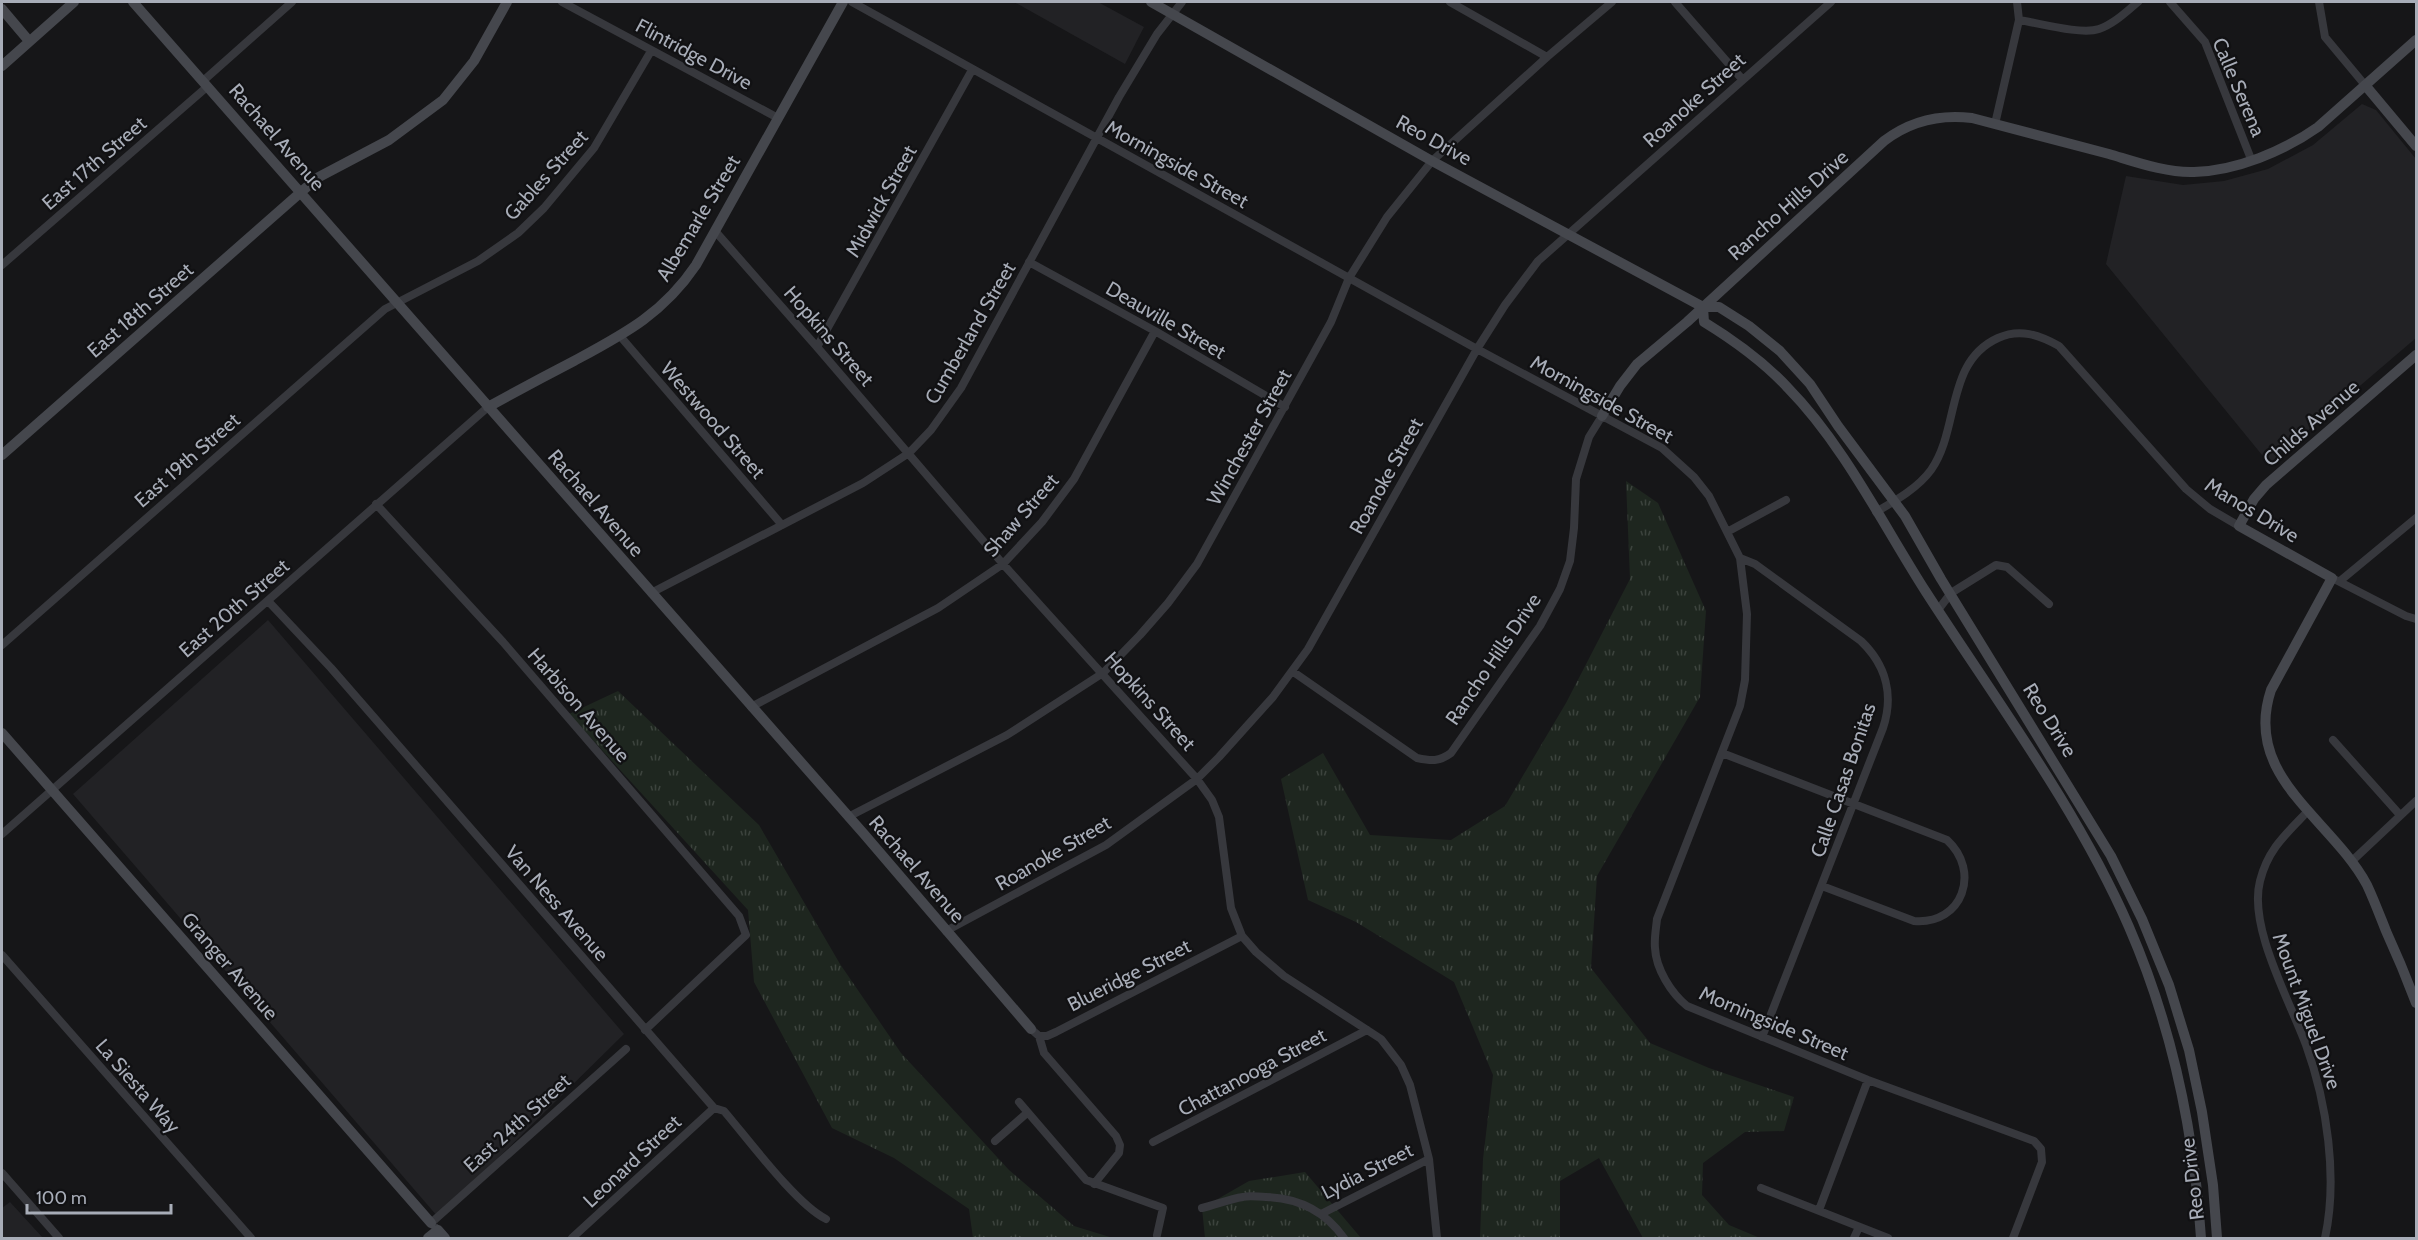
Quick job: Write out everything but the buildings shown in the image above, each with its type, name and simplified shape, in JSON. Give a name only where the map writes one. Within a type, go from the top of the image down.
[{"type":"street","points":[[2,66],[74,2]]},
{"type":"street","name":"Rachael Avenue","points":[[133,2],[301,191],[1035,1032]]},
{"type":"street","name":"East 17th Street","points":[[2,265],[206,83],[292,2]]},
{"type":"street","name":"East 18th Street","points":[[2,455],[317,178],[388,140],[443,100],[474,62],[507,2]]},
{"type":"street","name":"Flintridge Drive","points":[[562,2],[778,118]]},
{"type":"street","name":"Albemarle Street","points":[[488,407],[620,336],[646,320],[670,299],[696,265],[843,2]]},
{"type":"street","name":"Morningside Street","points":[[852,2],[1477,349],[1662,448],[1709,496],[1740,558],[1747,614],[1745,680],[1740,706],[1657,919],[1655,948],[1659,970],[1680,1001],[1687,1006],[1868,1080],[2037,1143],[2041,1149],[2042,1162],[2013,1239]]},
{"type":"street","name":"Reo Drive","points":[[1151,2],[1432,161],[1703,307],[1719,307],[1749,326],[1780,351],[1810,384],[1894,502],[1951,593],[2111,855],[2142,919],[2169,985],[2189,1050],[2212,1175],[2217,1239]]},
{"type":"street","name":"Cumberland Street","points":[[651,593],[862,483],[909,453],[931,430],[957,396],[1119,97],[1172,13],[1182,2]]},
{"type":"street","points":[[1450,2],[1546,57]]},
{"type":"street","name":"Winchester Street","points":[[848,817],[1007,735],[1103,673],[1151,624],[1197,564],[1331,322],[1349,278],[1387,217],[1432,161],[1546,57],[1612,2]]},
{"type":"street","points":[[1675,2],[1742,79]]},
{"type":"street","name":"Roanoke Street","points":[[946,931],[1106,845],[1197,779],[1273,697],[1292,671],[1322,624],[1477,349],[1505,304],[1538,261],[1831,2]]},
{"type":"street","points":[[1995,124],[2019,20],[2017,2]]},
{"type":"street","points":[[2019,20],[2098,30],[2138,2]]},
{"type":"street","name":"Calle Serena","points":[[2170,2],[2205,42],[2251,159]]},
{"type":"street","points":[[2319,2],[2325,37],[2416,146]]},
{"type":"street","points":[[2,9],[29,41]]},
{"type":"street","name":"Rancho Hills Drive","points":[[1292,671],[1417,758],[1431,761],[1443,759],[1451,753],[1540,626],[1560,589],[1570,561],[1576,478],[1589,437],[1620,386],[1638,364],[1893,135],[1912,124],[1942,117],[1962,117],[2174,170],[2192,172],[2214,170],[2251,159],[2302,138],[2318,128],[2416,40]]},
{"type":"street","name":"Gables Street","points":[[397,303],[478,261],[518,232],[544,208],[594,148],[651,51]]},
{"type":"street","name":"Midwick Street","points":[[817,347],[972,70]]},
{"type":"street","name":"Hopkins Street","points":[[715,231],[1003,564],[1197,779],[1212,800],[1219,817],[1231,908],[1242,936],[1256,952],[1284,976],[1367,1030],[1388,1047],[1407,1077],[1429,1159],[1437,1239]]},
{"type":"street","name":"Deauville Street","points":[[1029,262],[1155,331],[1285,407]]},
{"type":"street","name":"East 19th Street","points":[[2,645],[385,309],[397,303]]},
{"type":"street","name":"Reo Drive","points":[[1703,307],[1704,322],[1738,344],[1767,367],[1803,404],[1827,435],[2058,797],[2098,865],[2128,926],[2154,991],[2174,1055],[2198,1185],[2201,1239]]},
{"type":"street","name":"Shaw Street","points":[[751,707],[938,608],[1003,564],[1042,522],[1074,479],[1155,331]]},
{"type":"street","name":"Manos Drive","points":[[1894,502],[1916,486],[1934,464],[1952,414],[1961,378],[1970,360],[1988,342],[2016,333],[2040,335],[2059,346],[2186,489],[2210,509],[2336,579],[2416,619]]},
{"type":"street","name":"Westwood Street","points":[[620,336],[782,525]]},
{"type":"street","name":"Childs Avenue","points":[[2239,526],[2254,499],[2266,485],[2416,355]]},
{"type":"street","name":"East 20th Street","points":[[2,834],[488,407]]},
{"type":"street","points":[[1727,532],[1786,500]]},
{"type":"street","points":[[1876,512],[1894,502]]},
{"type":"street","name":"Harbison Avenue","points":[[376,504],[503,642],[739,916],[746,935],[645,1030]]},
{"type":"street","points":[[2416,518],[2336,579],[2271,690],[2265,711],[2266,743],[2278,774],[2352,861],[2367,886],[2416,1003]]},
{"type":"street","name":"Calle Casas Bonitas","points":[[1740,558],[1755,564],[1861,641],[1874,655],[1883,671],[1888,699],[1886,718],[1854,804],[1762,1036]]},
{"type":"street","points":[[1938,610],[1951,593],[1996,565],[2007,567],[2049,604]]},
{"type":"street","name":"Van Ness Avenue","points":[[268,601],[331,668],[714,1108],[724,1111],[792,1191],[818,1215],[826,1219]]},
{"type":"street","name":"Granger Avenue","points":[[2,733],[438,1230]]},
{"type":"street","points":[[2333,740],[2400,815]]},
{"type":"street","points":[[1722,753],[1947,840],[1956,850],[1962,862],[1965,877],[1963,891],[1957,903],[1936,919],[1922,921],[1914,921],[1822,886]]},
{"type":"street","points":[[2352,861],[2416,801]]},
{"type":"street","name":"Mount Miguel Drive","points":[[2308,811],[2273,848],[2260,882],[2258,906],[2260,928],[2306,1046],[2322,1100],[2331,1188],[2325,1239]]},
{"type":"street","name":"Blueridge Street","points":[[1035,1032],[1047,1036],[1056,1032],[1242,936]]},
{"type":"street","name":"La Siesta Way","points":[[2,955],[251,1239]]},
{"type":"street","name":"Chattanooga Street","points":[[1153,1142],[1367,1030]]},
{"type":"street","points":[[1035,1032],[1044,1053],[1116,1136],[1120,1145],[1119,1153],[1094,1184]]},
{"type":"street","name":"East 24th Street","points":[[428,1239],[626,1049]]},
{"type":"street","points":[[1819,1210],[1868,1080]]},
{"type":"street","points":[[1019,1102],[1086,1180],[1163,1208],[1157,1235]]},
{"type":"street","name":"Leonard Street","points":[[572,1239],[714,1108]]},
{"type":"street","points":[[995,1141],[1027,1113]]},
{"type":"street","name":"Lydia Street","points":[[1321,1214],[1429,1159]]},
{"type":"street","points":[[2,1173],[59,1239]]},
{"type":"street","points":[[1761,1188],[1888,1239]]},
{"type":"street","points":[[1202,1208],[1245,1196],[1295,1201],[1321,1214],[1335,1225],[1344,1239]]},
{"type":"street","points":[[1854,1239],[1859,1227]]},
{"type":"shaded area","points":[[1014,2],[1098,2],[1144,27],[1125,64]]},
{"type":"shaded area","points":[[2362,104],[2376,110],[2416,159],[2416,338],[2279,455],[2271,466],[2106,264],[2126,176],[2183,185],[2224,181],[2268,169],[2313,145]]},
{"type":"shaded area","points":[[268,620],[624,1034],[438,1217],[73,794]]},
{"type":"shaded area","points":[[10,1202],[43,1238],[2,1238],[2,1208]]},
{"type":"green space","points":[[1626,481],[1658,503],[1706,611],[1700,697],[1597,876],[1591,968],[1650,1043],[1709,1068],[1794,1097],[1784,1131],[1745,1132],[1703,1163],[1702,1195],[1729,1225],[1760,1238],[1643,1238],[1599,1158],[1560,1181],[1560,1238],[1480,1238],[1483,1159],[1493,1075],[1454,982],[1356,922],[1308,900],[1281,779],[1323,753],[1370,835],[1451,840],[1505,806],[1566,703],[1630,579]]},
{"type":"green space","points":[[618,691],[759,825],[840,964],[901,1053],[1009,1170],[1074,1226],[1113,1238],[973,1238],[969,1209],[894,1158],[832,1128],[754,982],[748,910],[569,714]]},
{"type":"green space","points":[[1305,1172],[1361,1238],[1205,1238],[1202,1208],[1249,1181]]}]
